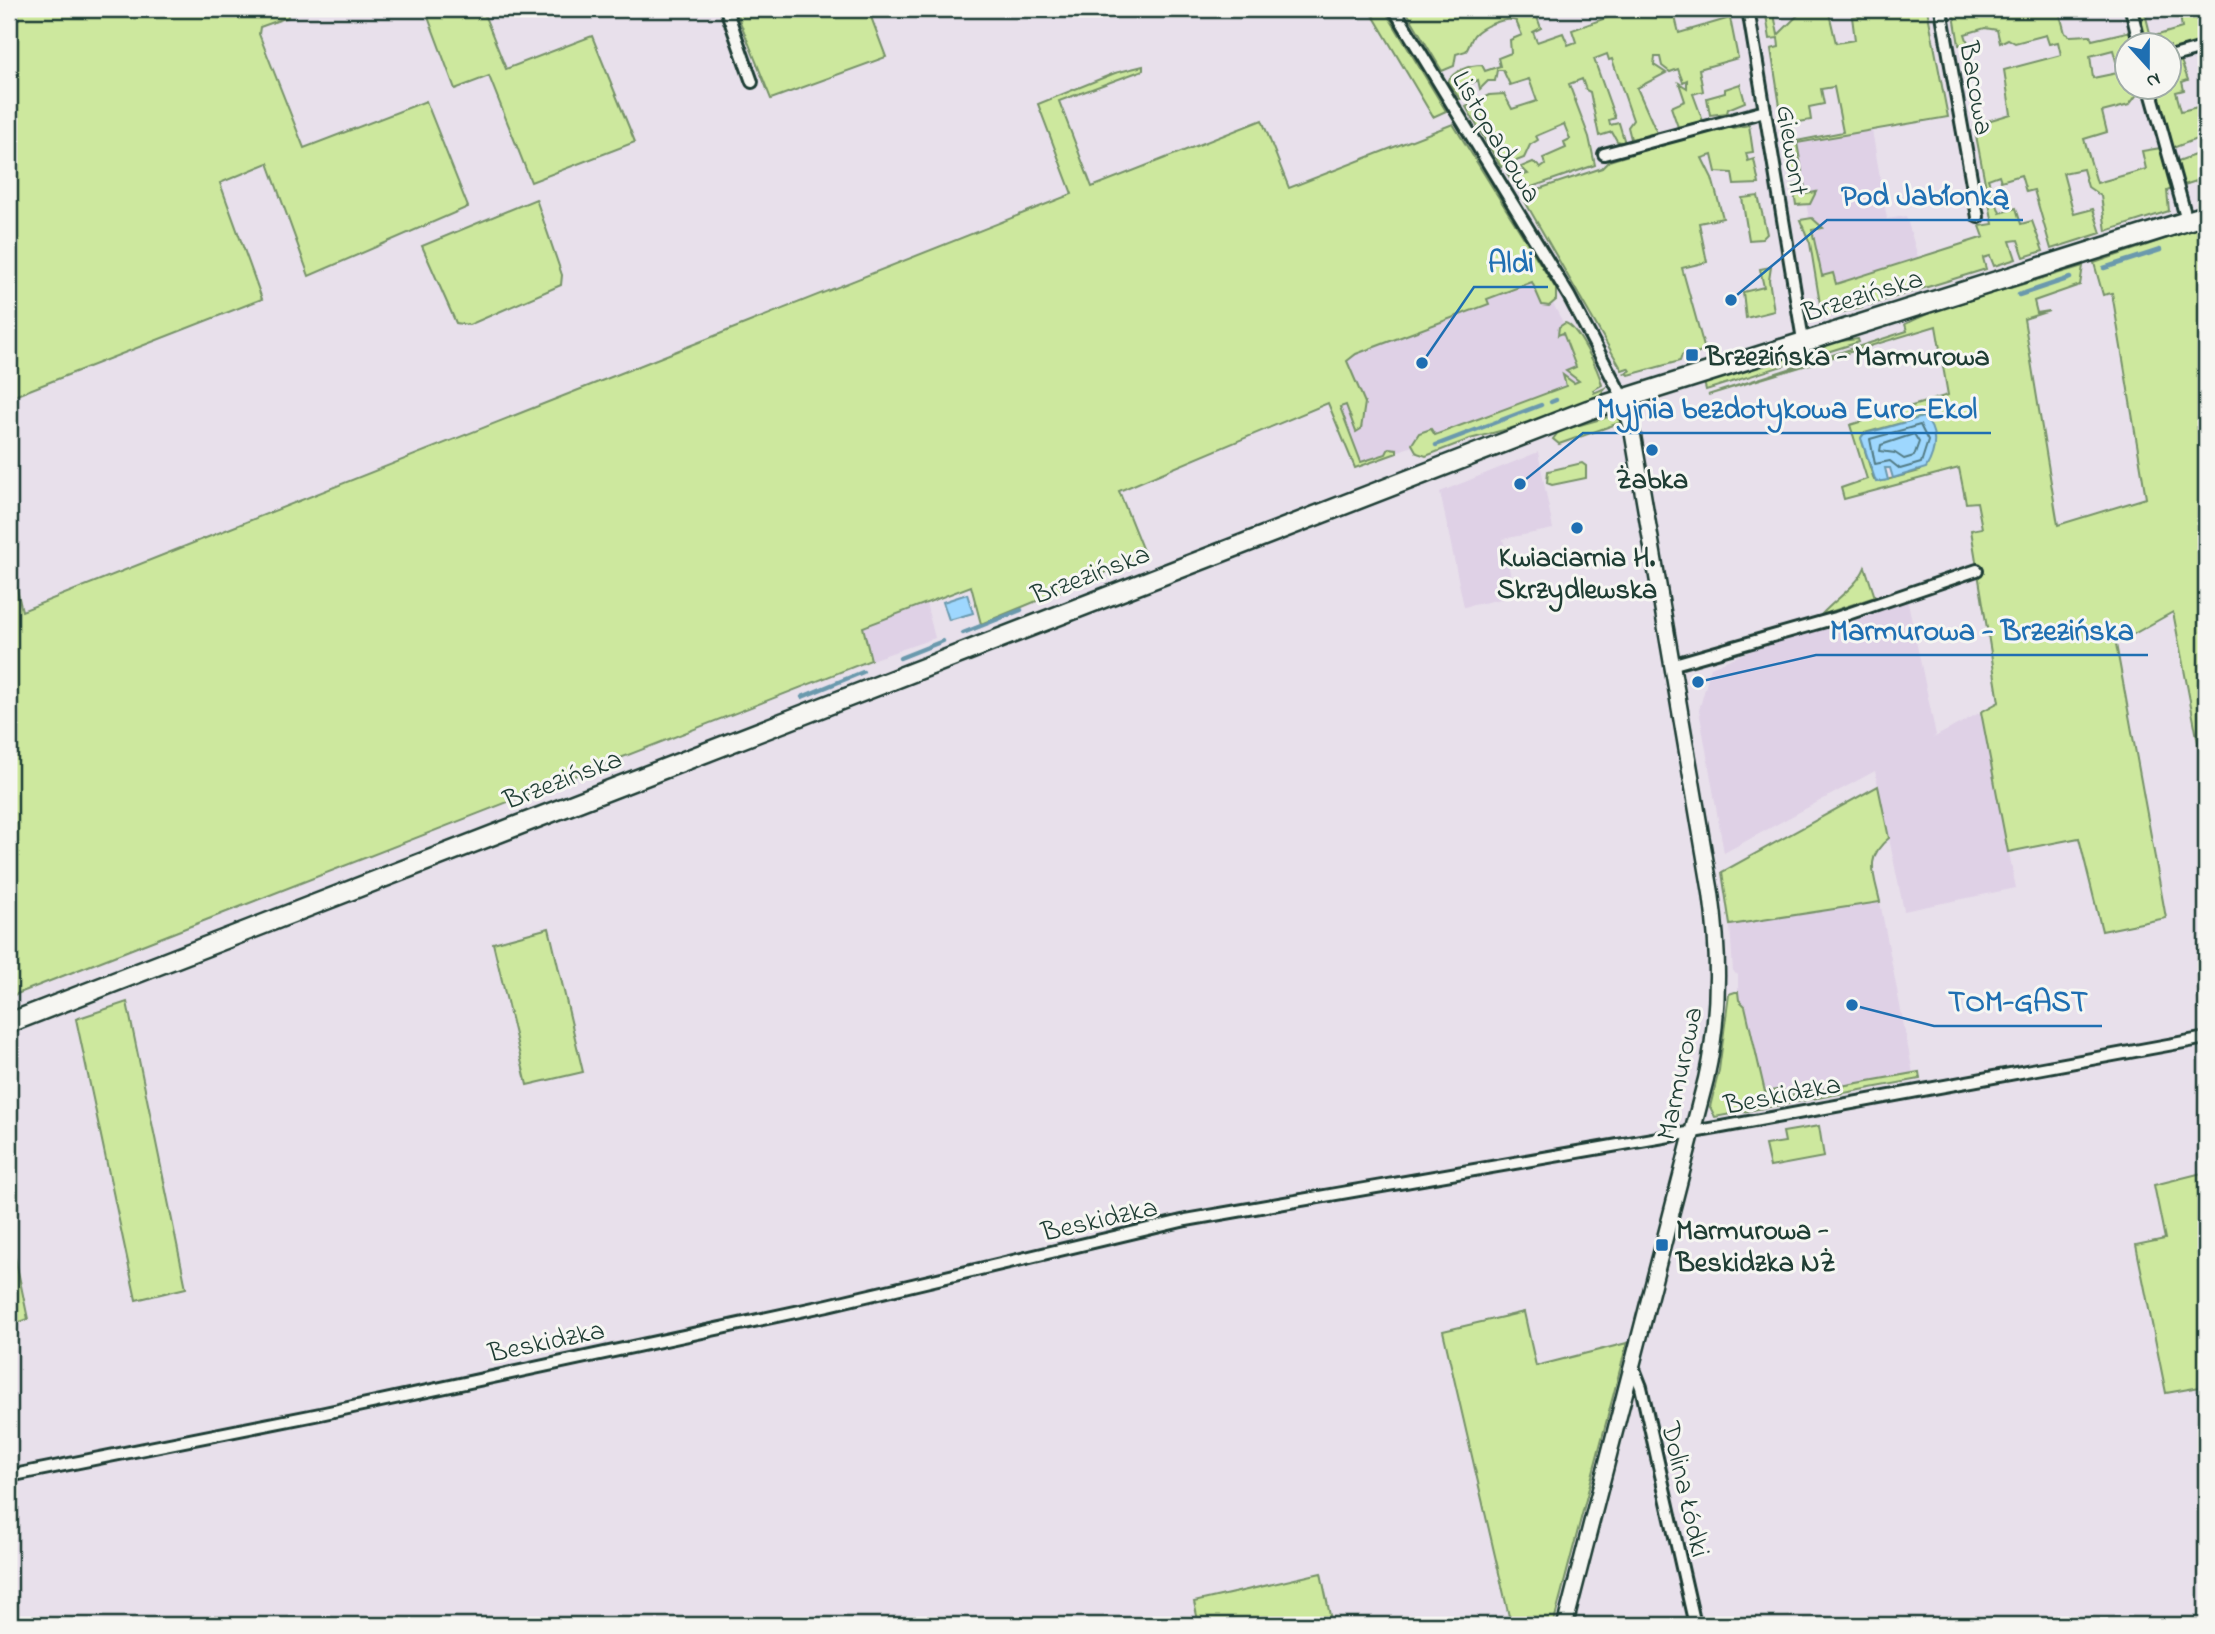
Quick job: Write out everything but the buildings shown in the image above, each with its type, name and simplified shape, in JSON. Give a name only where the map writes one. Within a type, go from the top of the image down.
[{"type":"main road","name":"Brzezińska","points":[[9,1023],[417,862],[1623,397],[2206,215]]},
{"type":"street","points":[[726,9],[752,82]]},
{"type":"street","name":"Listopadowa","points":[[1394,9],[1569,296],[1623,397]]},
{"type":"street","name":"Giewont","points":[[1748,9],[1804,340]]},
{"type":"street","name":"Bacowa","points":[[1941,9],[1978,217]]},
{"type":"street","points":[[2131,9],[2137,32]]},
{"type":"street","points":[[2184,53],[2206,47]]},
{"type":"street","points":[[2154,102],[2187,221]]},
{"type":"street","points":[[1604,155],[1765,111]]},
{"type":"street","name":"Marmurowa","points":[[1565,1625],[1693,1132],[1715,1035],[1718,957],[1711,893],[1631,425],[1623,397]]},
{"type":"street","points":[[1671,665],[1836,618],[1977,570]]},
{"type":"street","name":"Beskidzka","points":[[9,1476],[320,1414],[828,1304],[1186,1220],[1693,1132],[2206,1038]]},
{"type":"street","name":"Dolina Łódki","points":[[1632,1364],[1640,1387],[1695,1625]]},
{"type":"shaded area","points":[[1872,130],[1887,219],[1906,216],[1921,267],[1821,297],[1797,143]]},
{"type":"shaded area","points":[[1538,276],[1593,378],[1359,466],[1317,359]]},
{"type":"shaded area","points":[[1538,452],[1553,529],[1503,539],[1515,596],[1464,607],[1440,492]]},
{"type":"shaded area","points":[[1907,598],[1936,735],[1933,738],[1981,712],[2016,888],[1904,911],[1875,771],[1724,853],[1699,710],[1711,667],[1772,642]]},
{"type":"shaded area","points":[[926,603],[935,638],[871,660],[862,627]]},
{"type":"shaded area","points":[[1880,902],[1913,1073],[1724,1107],[1733,994],[1738,992],[1738,975],[1733,972],[1730,925]]},
{"type":"green space","points":[[17,9],[287,9],[288,17],[260,27],[259,34],[304,148],[426,101],[468,207],[309,276],[268,163],[220,183],[262,299],[9,398],[9,21],[19,19]]},
{"type":"green space","points":[[425,9],[482,9],[506,69],[592,36],[635,142],[531,182],[489,76],[455,89]]},
{"type":"green space","points":[[735,9],[868,9],[886,57],[771,99]]},
{"type":"green space","points":[[1384,9],[1446,111],[1433,117],[1371,12],[1344,11]]},
{"type":"green space","points":[[1405,9],[1534,9],[1541,28],[1533,32],[1537,42],[1563,33],[1568,45],[1576,42],[1572,30],[1631,9],[1673,9],[1679,33],[1730,18],[1738,58],[1699,69],[1703,91],[1693,94],[1703,121],[1678,127],[1671,107],[1685,101],[1679,83],[1687,88],[1687,80],[1683,82],[1678,69],[1670,72],[1662,66],[1660,57],[1655,57],[1654,65],[1666,73],[1637,88],[1657,133],[1631,139],[1628,127],[1633,120],[1612,59],[1609,60],[1607,54],[1594,59],[1615,118],[1609,120],[1610,125],[1619,123],[1625,143],[1617,141],[1612,132],[1599,136],[1590,92],[1586,90],[1582,79],[1569,84],[1589,137],[1595,165],[1523,190],[1517,189],[1507,173],[1516,169],[1524,175],[1528,174],[1521,167],[1533,162],[1541,168],[1545,165],[1543,158],[1566,148],[1564,142],[1570,139],[1564,124],[1536,136],[1538,140],[1530,145],[1524,158],[1501,167],[1466,107],[1489,95],[1504,94],[1512,109],[1537,101],[1529,79],[1510,85],[1503,70],[1497,70],[1495,81],[1488,81],[1480,89],[1478,80],[1470,84],[1469,96],[1460,99],[1448,82],[1453,75],[1467,67],[1482,65],[1485,71],[1500,66],[1498,58],[1511,53],[1510,40],[1522,35],[1516,21],[1500,21],[1482,29],[1474,35],[1466,51],[1456,54],[1454,66],[1442,71]]},
{"type":"green space","points":[[1765,9],[1773,9],[1778,35],[1803,10],[1828,9],[1836,43],[1855,40],[1852,17],[1861,16],[1860,9],[1927,9],[1948,117],[1797,143],[1806,194],[1816,192],[1810,204],[1796,205],[1793,185],[1803,184],[1801,172],[1791,174],[1786,143],[1843,132],[1834,87],[1821,89],[1824,104],[1809,107],[1811,120],[1793,123],[1792,119],[1782,119],[1771,49],[1779,47],[1778,38],[1770,39]]},
{"type":"green space","points":[[1953,9],[2067,9],[2059,11],[2065,33],[2070,36],[2090,35],[2092,40],[2114,35],[2114,54],[2113,50],[2090,56],[2093,78],[2114,74],[2114,102],[2131,102],[2129,105],[2102,112],[2107,132],[2084,139],[2097,183],[2146,169],[2142,151],[2161,148],[2172,189],[2167,191],[2169,211],[2106,231],[2101,196],[2088,187],[2083,169],[2063,173],[2074,214],[2093,209],[2101,233],[2051,249],[2034,190],[2026,192],[2021,175],[2001,181],[1999,175],[1988,179],[2000,213],[2016,208],[2021,224],[2032,221],[2043,251],[2024,257],[2018,240],[2010,241],[2016,259],[1994,266],[1990,256],[1983,258],[1986,269],[1869,305],[1865,294],[1858,296],[1862,308],[1822,316],[1810,243],[1800,220],[1812,218],[1823,228],[1812,230],[1822,276],[1833,273],[1836,284],[1984,237],[1980,226],[1993,224],[1974,125],[2011,114],[2004,70],[2061,55],[2058,42],[2049,44],[2046,35],[2015,43],[2008,39],[2000,43],[1997,30],[1985,28],[1965,34],[1968,43],[1959,45]]},
{"type":"green space","points":[[2138,9],[2144,9],[2150,32],[2144,32]]},
{"type":"green space","points":[[2179,9],[2206,9],[2206,41],[2184,46],[2184,32],[2168,32],[2182,28]]},
{"type":"green space","points":[[1143,66],[1143,70],[1059,101],[1092,187],[1262,120],[1289,188],[1453,124],[1556,289],[1556,300],[1549,306],[1542,305],[1532,282],[1487,299],[1489,304],[1356,354],[1347,361],[1365,403],[1361,429],[1356,432],[1346,405],[1340,407],[1361,462],[1386,454],[1389,448],[1397,449],[1397,453],[1355,468],[1328,403],[1119,491],[1145,556],[981,624],[971,586],[863,627],[871,660],[9,997],[9,556],[22,611],[1072,194],[1038,104],[1115,73]]},
{"type":"green space","points":[[1740,84],[1745,102],[1728,109],[1727,113],[1710,115],[1707,98],[1725,93],[1725,89]]},
{"type":"green space","points":[[2161,102],[2179,102],[2181,111],[2206,105],[2206,178],[2184,185],[2175,162],[2203,152],[2199,138],[2173,148]]},
{"type":"green space","points":[[1729,124],[1733,128],[1749,125],[1753,152],[1746,153],[1748,161],[1754,159],[1759,184],[1734,185],[1732,173],[1716,172],[1712,155],[1702,158],[1712,178],[1723,218],[1699,223],[1707,262],[1682,268],[1704,347],[1708,350],[1682,355],[1680,361],[1629,375],[1625,373],[1630,371],[1628,368],[1622,370],[1523,198],[1526,193],[1602,168],[1609,161]]},
{"type":"green space","points":[[1758,196],[1767,234],[1762,239],[1749,240],[1742,198]]},
{"type":"green space","points":[[536,199],[562,275],[561,285],[469,325],[456,323],[422,246]]},
{"type":"green space","points":[[2206,225],[2206,257],[2203,258],[2206,280],[2206,784],[2173,612],[2116,644],[2166,918],[2102,931],[2079,838],[2008,852],[1981,712],[1999,702],[1971,530],[1982,528],[1977,502],[1966,503],[1959,468],[1844,499],[1841,488],[1867,479],[1850,425],[1948,395],[1936,326],[1708,395],[1907,331],[1905,324],[1934,311],[2083,266],[2080,285],[2034,301],[2037,313],[2049,311],[2024,319],[2058,525],[2146,498],[2112,293],[2103,295],[2094,263]],"holes":[[[1923,417],[1920,471],[1879,482],[1874,480],[1861,438],[1864,433]]]},
{"type":"green space","points":[[1771,267],[1769,280],[1774,311],[1746,318],[1743,292],[1764,287],[1760,269]]},
{"type":"green space","points":[[1565,323],[1581,340],[1597,370],[1602,385],[1593,390],[1594,393],[1605,388],[1600,396],[1534,422],[1470,439],[1426,456],[1417,453],[1412,444],[1419,433],[1431,429],[1435,435],[1566,386],[1563,375],[1574,383],[1579,381],[1566,371],[1576,367],[1563,333],[1558,335],[1559,327]]},
{"type":"green space","points":[[1858,339],[1859,342],[1706,390],[1704,382],[1832,342]]},
{"type":"green space","points":[[1615,415],[1622,422],[1559,444],[1553,439],[1559,431]]},
{"type":"green space","points":[[1582,463],[1586,466],[1586,478],[1552,485],[1547,483],[1548,471]]},
{"type":"green space","points":[[1865,567],[1875,597],[1821,615],[1852,586]]},
{"type":"green space","points":[[1878,786],[1889,838],[1876,853],[1873,867],[1880,902],[1730,925],[1722,872]]},
{"type":"green space","points":[[549,928],[583,1072],[527,1085],[493,943]]},
{"type":"green space","points":[[1738,992],[1739,1000],[1745,1006],[1765,1092],[1783,1089],[1785,1096],[1919,1072],[1920,1079],[1715,1117],[1710,1107],[1719,1070],[1729,994]]},
{"type":"green space","points":[[127,1002],[186,1288],[136,1300],[76,1019]]},
{"type":"green space","points":[[1819,1126],[1824,1157],[1770,1167],[1765,1145],[1785,1142],[1783,1132]]},
{"type":"green space","points":[[2206,1172],[2206,1386],[2166,1393],[2136,1245],[2165,1239],[2154,1185]]},
{"type":"green space","points":[[9,1228],[28,1319],[9,1326]]},
{"type":"green space","points":[[1524,1312],[1536,1366],[1627,1343],[1553,1625],[1511,1625],[1443,1331]]},
{"type":"green space","points":[[1321,1573],[1332,1625],[1199,1625],[1194,1602]]},
{"type":"water","points":[[1923,417],[1934,434],[1934,448],[1926,468],[1893,478],[1890,468],[1885,468],[1888,480],[1876,482],[1861,438],[1864,434]]},
{"type":"water","points":[[967,594],[973,613],[949,620],[943,602]]},
{"type":"waterway","points":[[2104,268],[2160,250]]},
{"type":"waterway","points":[[2019,295],[2070,278]]},
{"type":"waterway","points":[[1551,402],[1556,400]]},
{"type":"waterway","points":[[1436,445],[1541,405]]},
{"type":"waterway","points":[[963,633],[1021,610]]},
{"type":"waterway","points":[[900,658],[943,641]]},
{"type":"waterway","points":[[802,697],[863,672]]},
{"type":"place","name":"Pod Jabłonką","points":[[1731,300]]},
{"type":"place","name":"Brzezińska - Marmurowa","points":[[1692,355]]},
{"type":"place","name":"Aldi","points":[[1422,363]]},
{"type":"place","name":"Żabka","points":[[1652,450]]},
{"type":"place","name":"Myjnia bezdotykowa Euro-Ekol","points":[[1520,484]]},
{"type":"place","name":"Kwiaciarnia H. Skrzydlewska","points":[[1577,528]]},
{"type":"place","name":"Marmurowa - Brzezińska","points":[[1698,682]]},
{"type":"place","name":"TOM-GAST","points":[[1852,1005]]},
{"type":"place","name":"Marmurowa - Beskidzka NŻ","points":[[1662,1245]]}]
